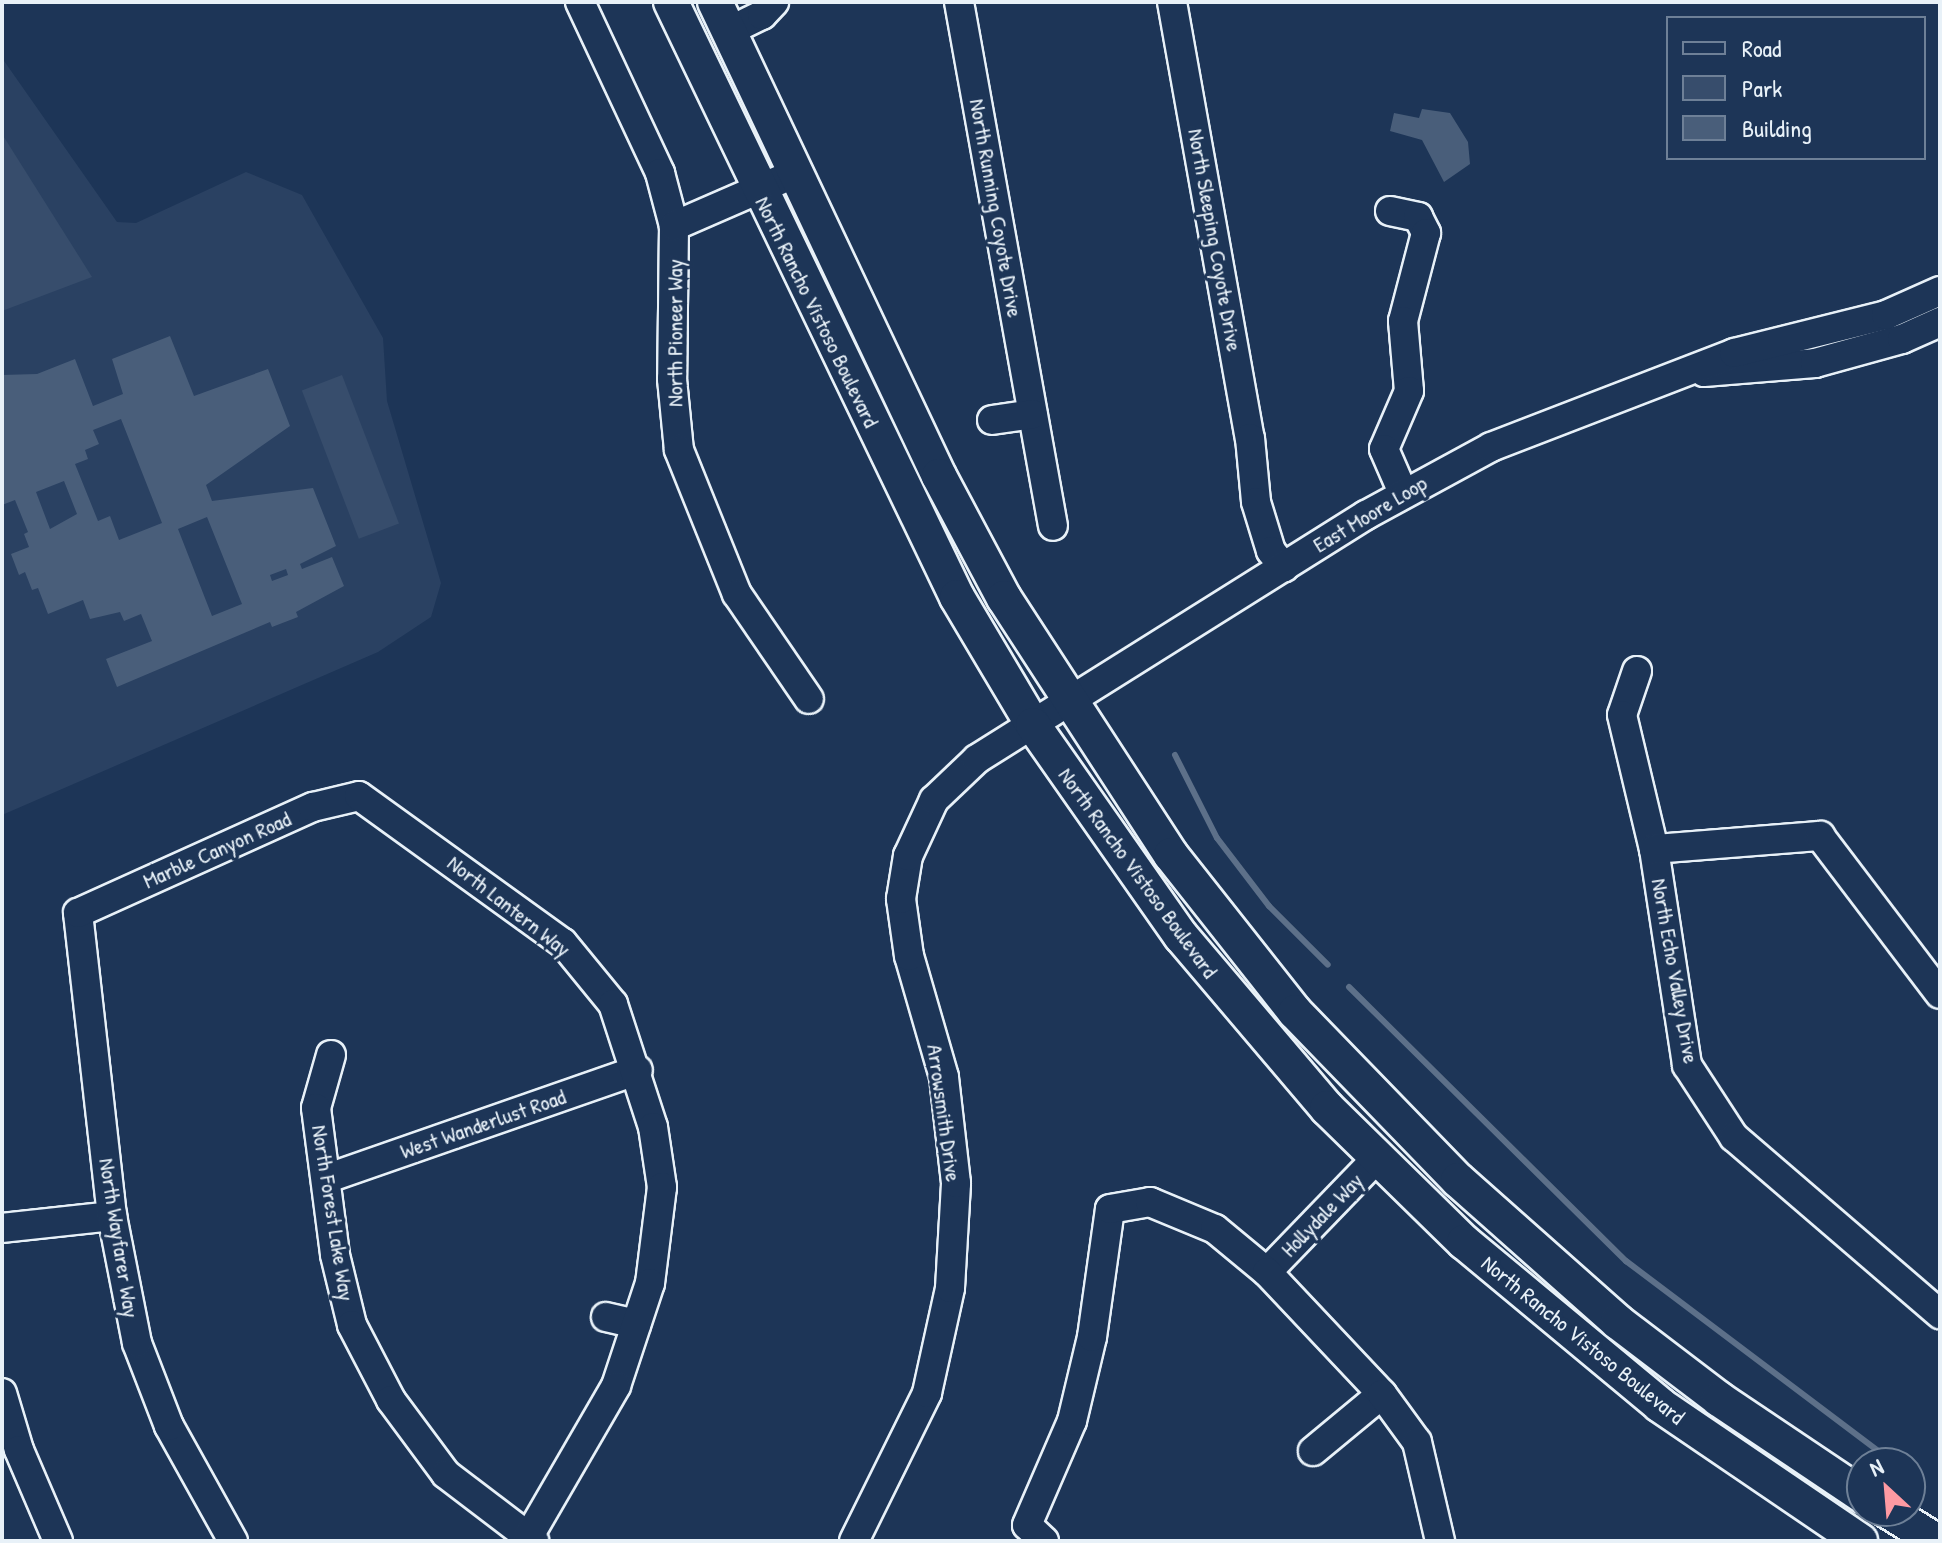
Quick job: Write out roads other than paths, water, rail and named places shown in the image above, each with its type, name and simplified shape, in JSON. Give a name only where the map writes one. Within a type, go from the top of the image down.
[{"type":"main road","name":"North Rancho Vistoso Boulevard","points":[[671,2],[758,189],[944,571],[1033,725],[1181,936],[1306,1084],[1377,1158],[1590,1351],[1713,1444],[1860,1541]]},
{"type":"main road","name":"North Rancho Vistoso Boulevard","points":[[722,16],[939,476],[1004,598],[1068,703],[1171,855],[1295,1012],[1366,1089],[1458,1180],[1618,1322],[1719,1399],[1846,1484]]},
{"type":"main road","points":[[1914,1527],[1936,1541]]},
{"type":"street","name":"North Pioneer Way","points":[[580,2],[660,173],[674,226],[672,379],[679,450],[737,594],[809,699]]},
{"type":"street","points":[[722,16],[762,15],[774,2]]},
{"type":"street","name":"North Running Coyote Drive","points":[[959,2],[1053,526]]},
{"type":"street","name":"North Sleeping Coyote Drive","points":[[1172,2],[1256,477],[1258,510],[1271,551],[1284,567]]},
{"type":"street","points":[[674,226],[796,173]]},
{"type":"street","points":[[1390,211],[1418,217],[1426,233],[1403,321],[1409,391],[1384,449],[1403,493]]},
{"type":"street","name":"East Moore Loop","points":[[1068,703],[1403,493],[1542,424],[1695,372],[1734,353],[1886,315],[1940,291]]},
{"type":"street","name":"East Moore Loop","points":[[1695,372],[1815,363],[1902,339],[1940,322]]},
{"type":"street","points":[[992,420],[1033,414]]},
{"type":"street","name":"North Echo Valley Drive","points":[[1637,671],[1622,715],[1654,849],[1687,1065],[1734,1137],[1940,1314]]},
{"type":"street","name":"Arrowsmith Drive","points":[[854,1541],[927,1393],[950,1288],[956,1183],[944,1077],[903,924],[903,876],[917,828],[934,800],[977,759],[1068,703]]},
{"type":"street","name":"Marble Canyon Road","points":[[78,913],[313,807],[359,796]]},
{"type":"street","name":"North Lantern Way","points":[[359,796],[563,943],[613,1004],[638,1070],[662,1187],[650,1283],[616,1386],[532,1539]]},
{"type":"street","points":[[1654,849],[1820,836],[1940,994]]},
{"type":"street","name":"North Wayfarer Way","points":[[78,913],[112,1216],[137,1343],[169,1426],[233,1541]]},
{"type":"street","name":"North Forest Lake Way","points":[[331,1055],[316,1108],[328,1178],[335,1255],[352,1325],[391,1400],[446,1474],[532,1539]]},
{"type":"street","name":"West Wanderlust Road","points":[[328,1178],[638,1070]]},
{"type":"street","name":"Hollydale Way","points":[[1267,1272],[1377,1158]]},
{"type":"street","points":[[1044,1541],[1027,1525],[1072,1421],[1092,1337],[1110,1209],[1150,1202],[1215,1229],[1267,1272],[1382,1394],[1417,1442],[1440,1541]]},
{"type":"street","points":[[2,1228],[112,1216]]},
{"type":"street","points":[[606,1317],[636,1324]]},
{"type":"street","points":[[2,1393],[19,1450],[58,1541]]},
{"type":"street","points":[[1313,1451],[1382,1394]]},
{"type":"waterway","points":[[1175,755],[1217,838],[1269,906],[1328,965]]},
{"type":"waterway","points":[[1349,987],[1626,1261],[1873,1447]]}]
